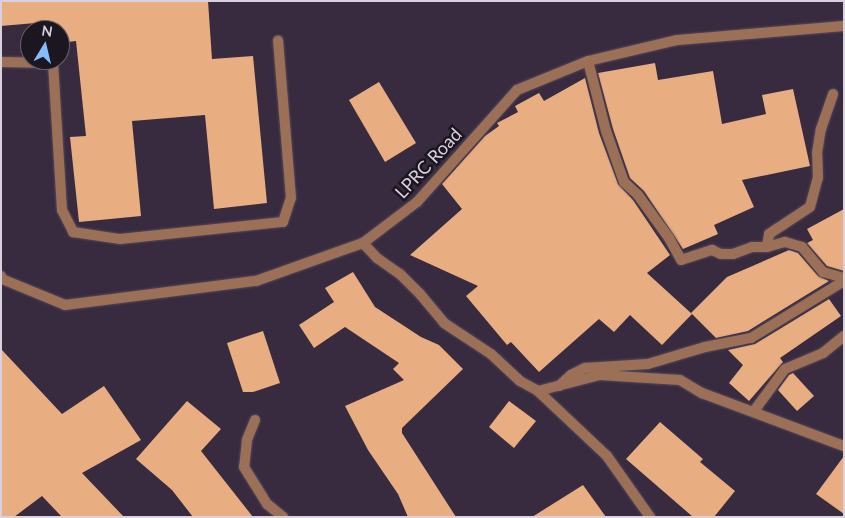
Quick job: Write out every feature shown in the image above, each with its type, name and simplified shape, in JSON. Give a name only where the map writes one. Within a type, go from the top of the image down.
[{"type":"street","name":"LPRC Road","points":[[1,276],[2,279],[65,305],[256,282],[363,243],[417,202],[517,90],[588,61],[677,40],[844,26]]},
{"type":"street","points":[[1,62],[53,63],[62,210],[73,232],[120,239],[283,222],[291,198],[278,41]]},
{"type":"street","points":[[588,61],[606,131],[624,182],[638,195],[669,238],[681,260],[712,250],[727,254],[752,247],[767,247],[785,242],[802,247],[823,272],[844,280]]},
{"type":"street","points":[[767,247],[769,234],[810,207],[818,178],[817,153],[821,129],[833,94]]},
{"type":"street","points":[[363,243],[377,258],[400,274],[420,294],[444,323],[491,354],[520,381],[538,391],[607,456],[650,517]]},
{"type":"street","points":[[558,387],[571,374],[585,368],[648,364],[705,348],[751,338],[844,280]]},
{"type":"street","points":[[754,411],[786,369],[823,353],[844,336]]},
{"type":"street","points":[[538,391],[600,375],[680,380],[702,392],[844,446]]},
{"type":"street","points":[[255,420],[247,440],[244,467],[267,504],[283,517]]},
{"type":"building","points":[[1,1],[208,1],[212,59],[253,56],[267,203],[214,209],[205,115],[132,121],[141,216],[79,222],[70,137],[86,136],[76,41],[70,42],[70,20],[20,20],[20,24],[1,26]]},
{"type":"building","points":[[655,63],[658,80],[713,71],[722,124],[766,114],[762,95],[793,89],[810,166],[742,180],[754,207],[714,225],[718,234],[683,249],[644,191],[630,178],[613,129],[598,73]]},
{"type":"building","points":[[585,78],[599,133],[618,184],[633,200],[670,255],[647,273],[692,314],[662,345],[630,315],[614,332],[599,319],[539,372],[511,342],[507,345],[466,296],[478,286],[410,255],[462,209],[442,184],[485,136],[499,126],[497,123],[518,112],[515,106],[539,93],[544,101]]},
{"type":"building","points":[[379,82],[416,143],[385,162],[349,100]]},
{"type":"building","points":[[844,209],[844,271],[827,266],[807,243],[813,240],[807,229]]},
{"type":"building","points":[[789,250],[798,253],[818,276],[829,281],[748,331],[716,338],[691,313],[727,277]]},
{"type":"building","points":[[353,272],[375,307],[421,337],[439,345],[463,369],[402,428],[402,433],[456,517],[408,517],[398,494],[368,450],[345,406],[404,380],[393,369],[399,363],[345,327],[314,348],[299,325],[334,302],[325,288]]},
{"type":"building","points":[[829,299],[841,316],[780,358],[783,362],[749,401],[729,383],[743,365],[728,350],[755,344]]},
{"type":"building","points":[[263,331],[280,383],[253,392],[243,392],[227,343]]},
{"type":"building","points":[[1,349],[62,414],[104,386],[141,440],[82,473],[124,517],[62,517],[42,496],[14,517],[1,517]]},
{"type":"building","points":[[793,373],[814,396],[797,411],[778,390],[789,375]]},
{"type":"building","points":[[187,401],[221,429],[201,451],[253,517],[193,517],[172,490],[136,459]]},
{"type":"building","points":[[509,401],[536,421],[514,448],[489,427]]},
{"type":"building","points":[[660,422],[703,459],[700,462],[735,491],[714,517],[693,517],[626,459]]},
{"type":"building","points":[[844,456],[844,514],[816,494]]},
{"type":"building","points":[[583,485],[606,517],[532,517]]}]
